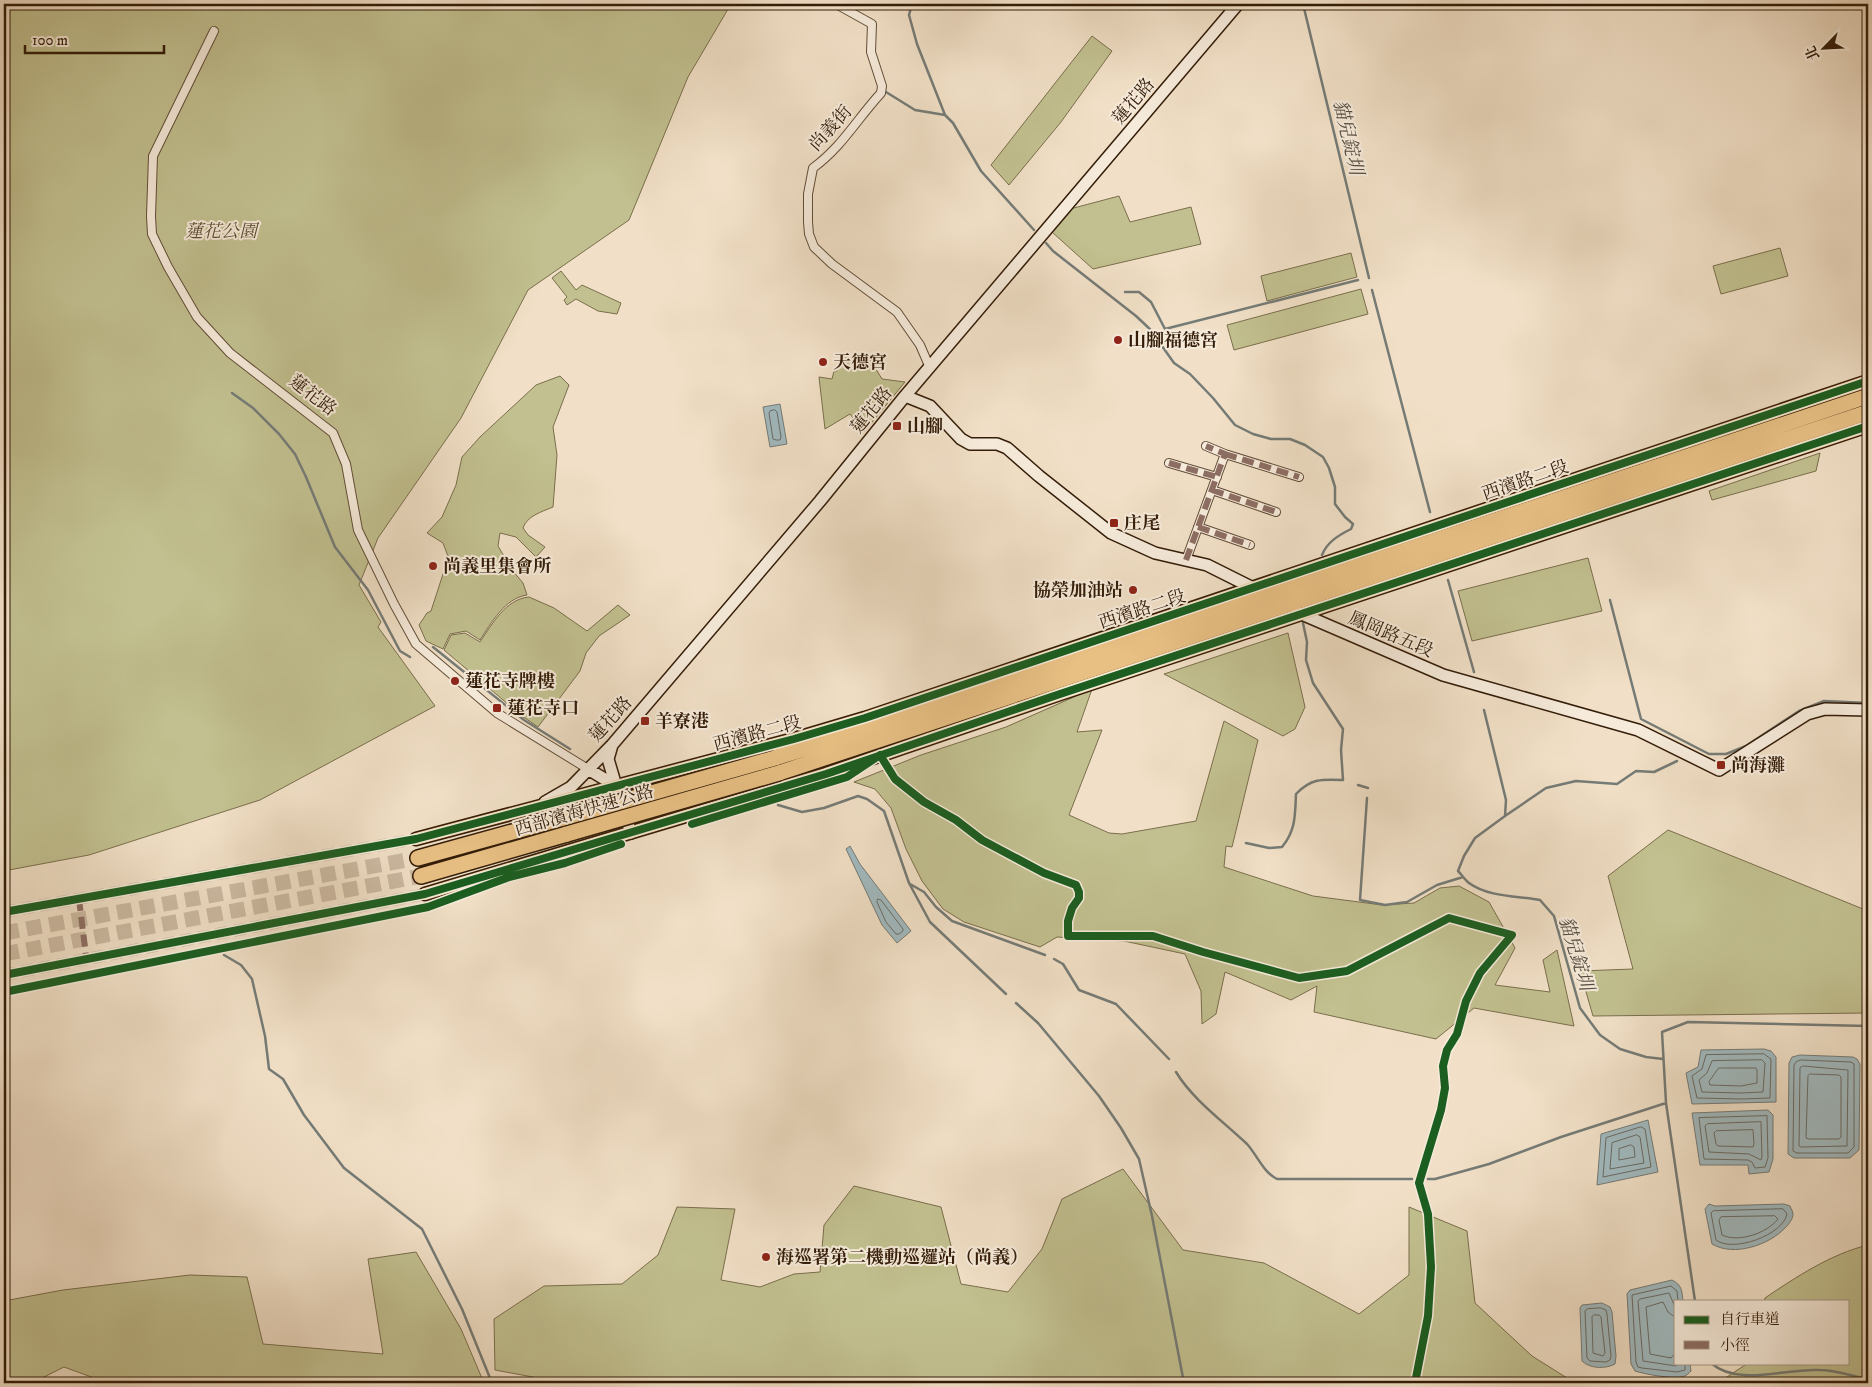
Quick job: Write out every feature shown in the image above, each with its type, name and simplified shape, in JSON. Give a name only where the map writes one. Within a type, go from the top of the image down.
[{"type":"highway","name":"西部濱海快速公路","points":[[418,858],[563,818],[777,766],[921,712],[1868,396]]},
{"type":"highway","name":"西部濱海快速公路","points":[[421,876],[567,834],[1283,606],[1868,412]]},
{"type":"main road","name":"西濱路二段","points":[[416,839],[794,739],[865,718],[1868,381]]},
{"type":"main road","points":[[425,894],[826,774],[1868,426]]},
{"type":"street","name":"尚義街","points":[[836,4],[872,24],[871,52],[882,86],[881,92],[847,135],[829,156],[813,168],[808,194],[809,234],[814,247],[832,264],[897,312],[920,345],[930,368]]},
{"type":"street","name":"蓮花路","points":[[588,769],[612,745],[820,501],[905,396],[1238,4]]},
{"type":"street","name":"蓮花路","points":[[214,31],[153,156],[152,234],[168,266],[198,318],[230,354],[334,433],[346,464],[358,530],[416,644],[497,713],[616,786]]},
{"type":"street","name":"鳳岡路五段","points":[[905,396],[930,406],[961,439],[970,444],[997,444],[1007,448],[1111,533],[1155,553],[1207,565],[1267,595],[1283,606],[1443,675],[1638,730],[1719,770],[1807,714],[1825,709],[1868,710]]},
{"type":"street","points":[[1206,446],[1300,477]]},
{"type":"street","points":[[1186,560],[1226,454]]},
{"type":"street","points":[[1169,463],[1217,477]]},
{"type":"street","points":[[1212,490],[1276,512]]},
{"type":"street","points":[[1198,527],[1250,545]]},
{"type":"street","points":[[612,745],[608,760],[631,833]]},
{"type":"street","points":[[535,808],[571,787],[588,769]]},
{"type":"green space","name":"蓮花公園","points":[[4,4],[731,4],[688,77],[629,220],[528,290],[461,418],[378,538],[359,585],[381,622],[378,627],[435,706],[260,800],[89,855],[9,870],[4,858]]},
{"type":"green space","points":[[1092,36],[1112,51],[1061,122],[1009,185],[991,165]]},
{"type":"green space","points":[[1119,196],[1130,222],[1191,207],[1201,244],[1093,269],[1052,232],[1070,209]]},
{"type":"green space","points":[[1780,248],[1788,276],[1721,294],[1713,266]]},
{"type":"green space","points":[[1351,253],[1357,277],[1267,301],[1261,276]]},
{"type":"green space","points":[[561,271],[576,290],[582,285],[621,303],[617,314],[598,311],[576,299],[567,305],[564,300],[567,297],[552,278]]},
{"type":"green space","points":[[1361,289],[1368,314],[1234,350],[1227,325]]},
{"type":"green space","points":[[841,354],[850,360],[868,356],[882,379],[905,382],[864,432],[850,414],[825,429],[819,377],[832,379],[834,371],[837,371]]},
{"type":"green space","points":[[560,376],[569,385],[553,427],[557,455],[553,507],[531,517],[523,528],[528,535],[545,547],[536,557],[516,537],[500,533],[498,546],[512,570],[523,583],[527,595],[519,597],[505,606],[480,640],[466,631],[450,634],[443,649],[426,641],[419,625],[427,613],[431,611],[444,571],[452,567],[443,543],[427,533],[442,517],[456,485],[462,457],[480,437],[536,385]]},
{"type":"green space","points":[[1820,453],[1816,471],[1712,500],[1709,491]]},
{"type":"green space","points":[[1588,558],[1602,611],[1472,641],[1458,591]]},
{"type":"green space","points":[[529,597],[554,608],[587,631],[618,605],[630,615],[599,636],[586,653],[580,671],[538,727],[522,716],[444,650],[451,635],[465,633],[480,642],[495,620],[507,607],[513,602]]},
{"type":"green space","points":[[1288,633],[1305,707],[1295,729],[1283,736],[1164,674]]},
{"type":"green space","points":[[1092,689],[1077,732],[1102,730],[1069,815],[1109,833],[1122,834],[1196,821],[1224,721],[1258,740],[1232,847],[1226,846],[1224,867],[1313,896],[1382,905],[1414,903],[1440,888],[1459,886],[1489,902],[1515,948],[1495,985],[1550,992],[1543,960],[1557,950],[1574,1026],[1474,1008],[1436,1039],[1314,1012],[1317,986],[1291,1000],[1225,972],[1216,1014],[1202,1024],[1201,991],[1185,954],[1124,941],[1057,937],[1040,947],[964,922],[943,909],[922,881],[906,849],[891,808],[875,789],[854,782],[921,755],[1006,727]]},
{"type":"green space","points":[[1668,830],[1868,911],[1868,1013],[1593,1016],[1580,971],[1633,969],[1608,876]]},
{"type":"green space","points":[[1123,1169],[1183,1250],[1264,1263],[1359,1314],[1409,1275],[1409,1207],[1467,1231],[1475,1303],[1532,1356],[1567,1378],[1620,1383],[565,1383],[495,1370],[494,1319],[544,1286],[622,1284],[658,1255],[677,1207],[735,1209],[721,1280],[760,1287],[794,1274],[820,1272],[824,1225],[854,1186],[941,1207],[961,1284],[1008,1292],[1042,1249],[1062,1199]]},
{"type":"green space","points":[[1868,1245],[1868,1383],[1718,1383],[1746,1364],[1850,1364],[1850,1300],[1764,1300],[1814,1267],[1854,1249]]},
{"type":"green space","points":[[416,1252],[461,1329],[484,1383],[108,1383],[64,1367],[32,1383],[4,1383],[4,1301],[63,1290],[190,1275],[247,1277],[263,1344],[383,1354],[368,1259]]},
{"type":"water","points":[[780,404],[787,444],[770,447],[763,407]]},
{"type":"water","points":[[850,846],[860,864],[911,931],[897,943],[882,925],[846,849]]},
{"type":"water","points":[[1764,1049],[1771,1051],[1776,1057],[1776,1102],[1692,1104],[1686,1073],[1698,1067],[1701,1050]]},
{"type":"water","points":[[1800,1055],[1853,1057],[1860,1064],[1859,1150],[1850,1158],[1794,1158],[1788,1154],[1789,1063],[1792,1057]]},
{"type":"water","points":[[1768,1110],[1773,1115],[1773,1159],[1769,1172],[1749,1174],[1748,1165],[1700,1165],[1692,1113]]},
{"type":"water","points":[[1648,1120],[1658,1172],[1597,1185],[1601,1134]]},
{"type":"water","points":[[1709,1204],[1715,1206],[1784,1204],[1790,1206],[1793,1216],[1785,1228],[1770,1240],[1761,1244],[1741,1249],[1721,1248],[1712,1244],[1705,1209]]},
{"type":"water","points":[[1672,1280],[1680,1286],[1683,1300],[1674,1300],[1674,1364],[1690,1364],[1691,1371],[1685,1376],[1667,1377],[1635,1371],[1631,1364],[1627,1294],[1630,1290]]},
{"type":"water","points":[[1602,1303],[1610,1307],[1612,1312],[1615,1364],[1607,1367],[1589,1366],[1582,1361],[1580,1308],[1582,1305]]},
{"type":"waterway","points":[[912,4],[909,15],[917,44],[945,115]]},
{"type":"waterway","name":"貓兒錠圳","points":[[1303,4],[1369,278]]},
{"type":"waterway","points":[[886,92],[915,110],[945,115],[953,123],[981,171],[1034,230]]},
{"type":"waterway","points":[[1046,243],[1053,251],[1136,316],[1153,332]]},
{"type":"waterway","points":[[1125,292],[1139,292],[1151,302],[1165,329],[1358,280]]},
{"type":"waterway","name":"貓兒錠圳","points":[[1372,290],[1430,512]]},
{"type":"waterway","points":[[1162,346],[1174,363],[1190,374],[1235,425],[1253,434],[1271,439],[1290,439],[1305,445],[1323,457],[1335,487],[1335,504],[1353,524],[1351,529],[1330,543],[1322,555]]},
{"type":"waterway","points":[[232,393],[253,408],[279,434],[295,454],[335,547],[368,590],[400,651],[410,657]]},
{"type":"waterway","name":"貓兒錠圳","points":[[1448,580],[1474,672]]},
{"type":"waterway","points":[[1610,600],[1641,719],[1709,754],[1726,754],[1746,746],[1799,711],[1824,701],[1868,703]]},
{"type":"waterway","points":[[1246,843],[1269,848],[1282,847],[1287,841],[1292,828],[1295,816],[1296,794],[1312,782],[1343,780],[1341,750],[1343,729],[1313,683],[1306,660],[1307,642],[1303,623]]},
{"type":"waterway","points":[[433,647],[524,720],[570,749]]},
{"type":"waterway","name":"貓兒錠圳","points":[[1484,710],[1506,800],[1505,816],[1475,838],[1464,856],[1458,871],[1469,883],[1485,891],[1540,900],[1554,916],[1580,1008],[1600,1035],[1620,1049],[1646,1057],[1663,1059]]},
{"type":"waterway","points":[[1505,816],[1546,788],[1576,781],[1617,784],[1636,771],[1654,772],[1677,761]]},
{"type":"waterway","points":[[1358,785],[1368,788]]},
{"type":"waterway","points":[[778,805],[802,812],[824,808],[858,796],[867,799],[884,811],[909,883],[930,922],[1006,994]]},
{"type":"waterway","points":[[1367,798],[1360,900],[1385,905],[1407,902],[1437,885],[1463,877]]},
{"type":"waterway","points":[[910,884],[924,892],[936,907],[952,921],[1045,955]]},
{"type":"waterway","points":[[224,955],[241,965],[252,979],[265,1036],[269,1069],[283,1079],[304,1115],[344,1168],[422,1229],[462,1309],[492,1383]]},
{"type":"waterway","points":[[1054,959],[1063,964],[1079,990],[1116,1004],[1169,1059]]},
{"type":"waterway","points":[[1016,1003],[1038,1023],[1099,1096],[1139,1159],[1152,1216],[1184,1383]]},
{"type":"waterway","points":[[1695,1300],[1666,1103],[1662,1032],[1688,1022],[1868,1026]]},
{"type":"waterway","points":[[1176,1072],[1191,1092],[1247,1144],[1264,1168],[1277,1179],[1412,1179]]},
{"type":"waterway","points":[[1428,1179],[1435,1179],[1489,1164],[1561,1137],[1666,1103]]},
{"type":"waterway","points":[[1713,1364],[1722,1370],[1735,1374],[1763,1375],[1806,1370],[1825,1370],[1868,1379]]},
{"type":"tunnel","points":[[4,912],[416,839]]},
{"type":"tunnel","points":[[4,933],[418,858]]},
{"type":"tunnel","points":[[4,954],[421,876]]},
{"type":"tunnel","points":[[4,975],[425,894]]},
{"type":"marked path","points":[[1186,560],[1225,454],[1206,446]]},
{"type":"marked path","points":[[1225,454],[1299,477]]},
{"type":"marked path","points":[[1169,463],[1217,477]]},
{"type":"marked path","points":[[1212,490],[1276,512]]},
{"type":"marked path","points":[[1198,527],[1250,545]]},
{"type":"marked path","points":[[79,899],[87,964]]},
{"type":"cycle path","points":[[4,912],[416,839],[794,739],[865,718],[1868,381]]},
{"type":"cycle path","points":[[4,975],[425,894],[826,774],[1060,694],[1868,426]]},
{"type":"cycle path","points":[[692,824],[847,777],[880,755],[895,779],[924,802],[956,820],[982,840],[1044,873],[1076,885],[1079,898],[1072,908],[1068,921],[1068,936],[1153,936],[1203,952],[1299,978],[1347,971],[1449,918],[1512,935],[1480,973],[1466,1001],[1457,1034],[1447,1050],[1443,1066],[1445,1088],[1441,1110],[1419,1183],[1428,1214],[1431,1267],[1428,1316],[1415,1383]]},
{"type":"cycle path","points":[[4,992],[428,907],[509,877],[565,863],[621,844]]},
{"type":"place","name":"山腳福德宮","points":[[1118,340]]},
{"type":"place","name":"天德宮","points":[[823,362]]},
{"type":"place","name":"山腳","points":[[897,426]]},
{"type":"place","name":"庄尾","points":[[1114,523]]},
{"type":"place","name":"尚義里集會所","points":[[433,566]]},
{"type":"place","name":"協榮加油站","points":[[1133,590]]},
{"type":"place","name":"蓮花寺牌樓","points":[[455,681]]},
{"type":"place","name":"蓮花寺口","points":[[497,708]]},
{"type":"place","name":"羊寮港","points":[[645,721]]},
{"type":"place","name":"尚海灘","points":[[1721,765]]},
{"type":"place","name":"海巡署第二機動巡邏站（尚義）","points":[[766,1257]]}]
